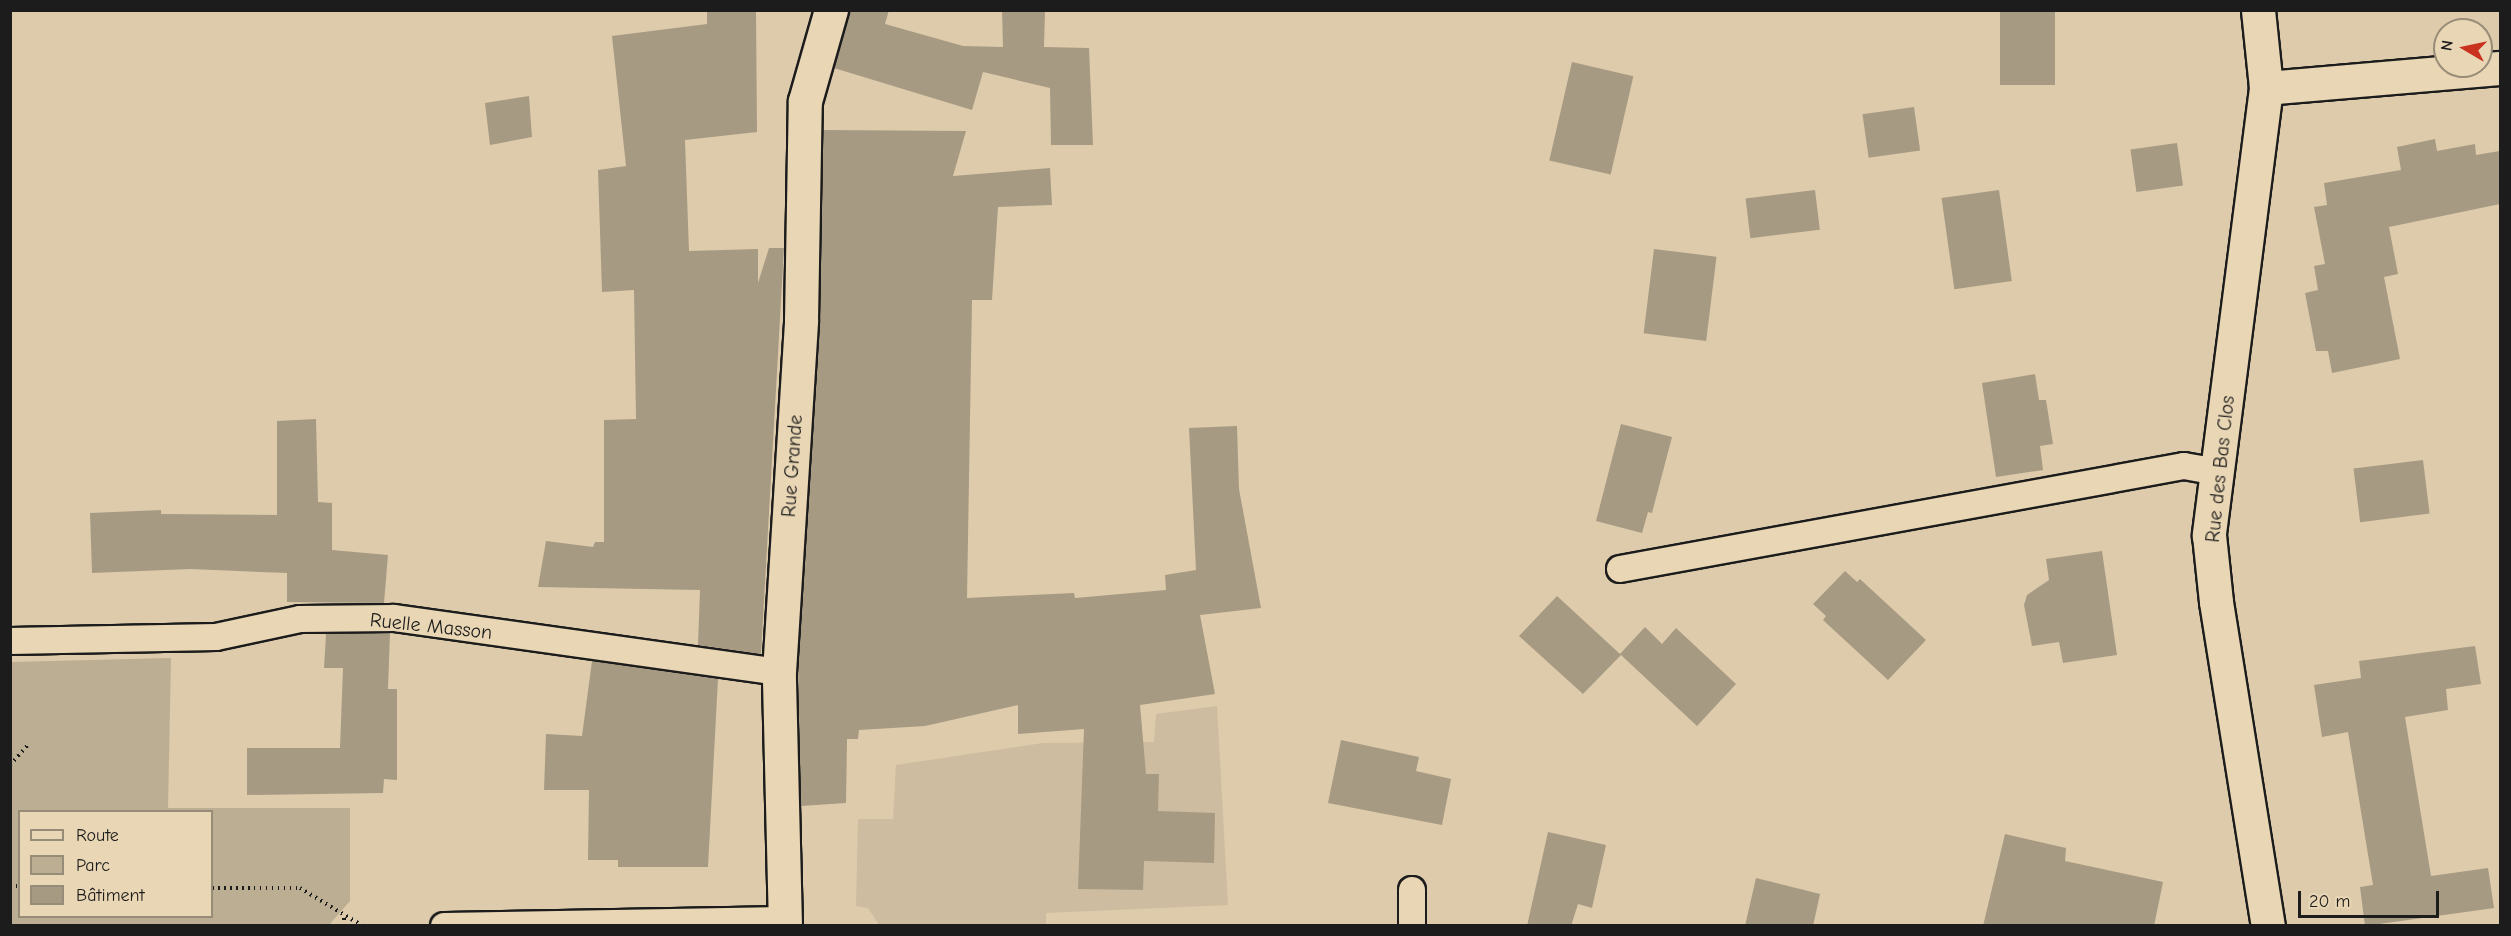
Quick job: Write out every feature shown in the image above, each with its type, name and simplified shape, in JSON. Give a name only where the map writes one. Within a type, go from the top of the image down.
[{"type":"street","name":"Rue Grande","points":[[785,923],[779,672],[801,320],[805,101],[831,10]]},
{"type":"street","name":"Rue des Bas Clos","points":[[2258,10],[2266,88],[2209,535],[2216,602],[2268,926]]},
{"type":"street","points":[[2266,88],[2500,68]]},
{"type":"lane","points":[[1620,569],[2184,466],[2218,472]]},
{"type":"lane","name":"Ruelle Masson","points":[[10,641],[216,637],[300,619],[394,618],[779,672]]},
{"type":"lane","points":[[1412,890],[1412,926]]},
{"type":"lane","points":[[444,926],[785,923]]},
{"type":"path","points":[[10,765],[29,744]]},
{"type":"path","points":[[213,888],[300,888],[363,926]]},
{"type":"path","points":[[344,915],[344,926]]},
{"type":"shaded area","points":[[1217,706],[1228,905],[1046,913],[1046,926],[879,925],[868,908],[856,906],[858,819],[893,819],[896,765],[1043,743],[1154,742],[1156,714]]},
{"type":"green space","points":[[171,658],[168,808],[350,808],[350,901],[329,925],[11,925],[11,662]]},
{"type":"building","points":[[707,10],[756,10],[757,132],[685,140],[689,251],[758,249],[758,283],[769,248],[784,248],[761,654],[698,645],[700,590],[538,587],[546,541],[593,547],[595,542],[604,542],[604,420],[636,419],[634,290],[602,292],[598,170],[626,166],[612,36],[707,24]]},
{"type":"building","points":[[849,10],[889,10],[885,24],[963,46],[1003,47],[1002,10],[1045,10],[1044,47],[1089,48],[1093,145],[1051,145],[1050,88],[983,72],[972,110],[834,68]]},
{"type":"building","points":[[2000,10],[2055,10],[2055,85],[2000,85]]},
{"type":"building","points":[[1572,62],[1633,76],[1611,175],[1549,160]]},
{"type":"building","points":[[529,96],[532,137],[490,145],[485,103]]},
{"type":"building","points":[[1914,107],[1920,151],[1869,158],[1863,114]]},
{"type":"building","points":[[823,130],[966,131],[953,176],[1050,168],[1052,205],[998,207],[992,300],[972,300],[967,598],[1074,593],[1075,598],[1166,590],[1165,575],[1196,570],[1189,428],[1237,426],[1239,489],[1261,608],[1200,615],[1215,694],[1140,705],[1146,774],[1159,774],[1158,811],[1215,813],[1214,863],[1144,861],[1143,890],[1078,889],[1084,729],[1018,734],[1018,705],[925,726],[859,730],[858,739],[847,739],[846,803],[801,806],[798,666],[820,321]]},
{"type":"building","points":[[2435,139],[2437,151],[2475,144],[2476,155],[2500,151],[2500,204],[2389,227],[2398,274],[2384,277],[2400,359],[2332,373],[2328,351],[2316,351],[2305,293],[2318,290],[2314,266],[2325,264],[2314,207],[2327,205],[2324,183],[2401,170],[2397,147]]},
{"type":"building","points":[[2177,143],[2183,186],[2136,192],[2130,150]]},
{"type":"building","points":[[1815,190],[1820,230],[1750,238],[1746,199]]},
{"type":"building","points":[[1999,190],[2012,281],[1954,289],[1942,198]]},
{"type":"building","points":[[1654,249],[1717,257],[1706,341],[1644,333]]},
{"type":"building","points":[[2035,374],[2039,400],[2046,400],[2053,444],[2040,446],[2043,470],[1996,477],[1982,383]]},
{"type":"building","points":[[316,419],[318,502],[332,503],[332,550],[388,555],[384,603],[287,602],[287,573],[190,569],[92,573],[90,513],[161,510],[161,514],[277,515],[277,421]]},
{"type":"building","points":[[1621,424],[1672,437],[1652,513],[1648,512],[1642,533],[1596,521]]},
{"type":"building","points":[[2423,460],[2430,514],[2360,522],[2354,469]]},
{"type":"building","points":[[2102,551],[2117,655],[2063,663],[2059,642],[2032,646],[2024,605],[2027,595],[2049,580],[2046,559]]},
{"type":"building","points":[[1845,571],[1857,582],[1860,579],[1926,640],[1888,680],[1823,620],[1826,616],[1813,604]]},
{"type":"building","points":[[1557,596],[1620,654],[1645,627],[1662,644],[1676,628],[1736,684],[1697,726],[1621,655],[1583,694],[1519,636]]},
{"type":"building","points":[[390,633],[388,689],[397,689],[397,780],[384,779],[383,793],[247,795],[247,748],[340,748],[343,668],[324,668],[326,634]]},
{"type":"building","points":[[2475,646],[2481,684],[2446,689],[2448,710],[2405,717],[2431,876],[2488,868],[2494,908],[2365,926],[2360,887],[2373,885],[2348,732],[2322,737],[2314,685],[2361,678],[2359,661]]},
{"type":"building","points":[[592,661],[718,679],[708,867],[618,867],[618,860],[588,860],[589,790],[544,790],[546,734],[582,736]]},
{"type":"building","points":[[1341,740],[1419,757],[1416,771],[1451,779],[1442,825],[1328,803]]},
{"type":"building","points":[[1548,832],[1606,845],[1592,908],[1578,904],[1571,926],[1527,926]]},
{"type":"building","points":[[2005,834],[2066,848],[2065,861],[2163,882],[2154,926],[1983,926]]},
{"type":"building","points":[[1756,878],[1820,894],[1813,926],[1745,926]]}]
